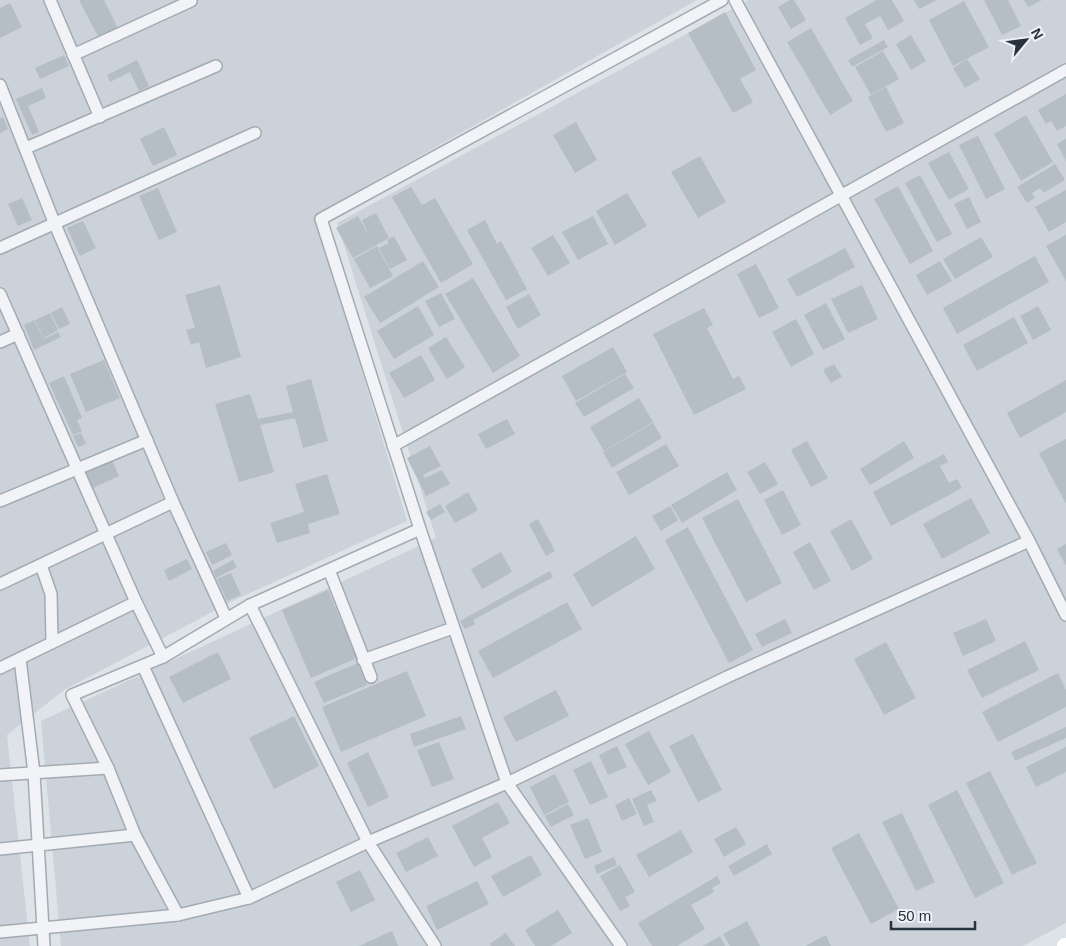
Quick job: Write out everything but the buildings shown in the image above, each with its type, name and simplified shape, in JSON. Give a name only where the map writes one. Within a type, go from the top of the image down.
[{"type":"street","points":[[50,0],[100,117]]},
{"type":"street","points":[[621,946],[507,783],[420,529],[321,219],[722,0]]},
{"type":"street","points":[[735,0],[1029,542],[1066,615]]},
{"type":"street","points":[[73,55],[191,1]]},
{"type":"street","points":[[26,148],[216,66]]},
{"type":"street","points":[[393,446],[1066,70]]},
{"type":"street","points":[[0,85],[54,222],[146,440],[226,618]]},
{"type":"street","points":[[0,248],[54,222],[255,133]]},
{"type":"street","points":[[0,294],[136,602],[163,657]]},
{"type":"street","points":[[0,342],[18,334]]},
{"type":"street","points":[[0,500],[78,470],[146,440]]},
{"type":"street","points":[[0,584],[107,535],[173,502]]},
{"type":"street","points":[[178,915],[135,835],[108,768],[72,695],[163,657],[250,605],[420,529]]},
{"type":"street","points":[[0,932],[42,926],[178,915],[249,898],[368,842],[507,783],[727,677],[1029,542]]},
{"type":"street","points":[[40,565],[52,594],[52,642]]},
{"type":"street","points":[[329,570],[371,677]]},
{"type":"street","points":[[0,668],[136,602]]},
{"type":"street","points":[[250,605],[368,842],[435,946]]},
{"type":"street","points":[[363,660],[453,628]]},
{"type":"street","points":[[20,659],[34,773],[44,946]]},
{"type":"street","points":[[143,666],[249,898]]},
{"type":"street","points":[[0,774],[108,768]]},
{"type":"street","points":[[0,849],[135,835]]},
{"type":"shaded area","points":[[0,0],[697,0],[315,215],[407,521],[237,599],[64,690],[7,735],[30,946],[0,946]]},
{"type":"shaded area","points":[[749,0],[1066,0],[1066,923],[1023,946],[61,946],[41,721],[436,538],[337,223]]}]
